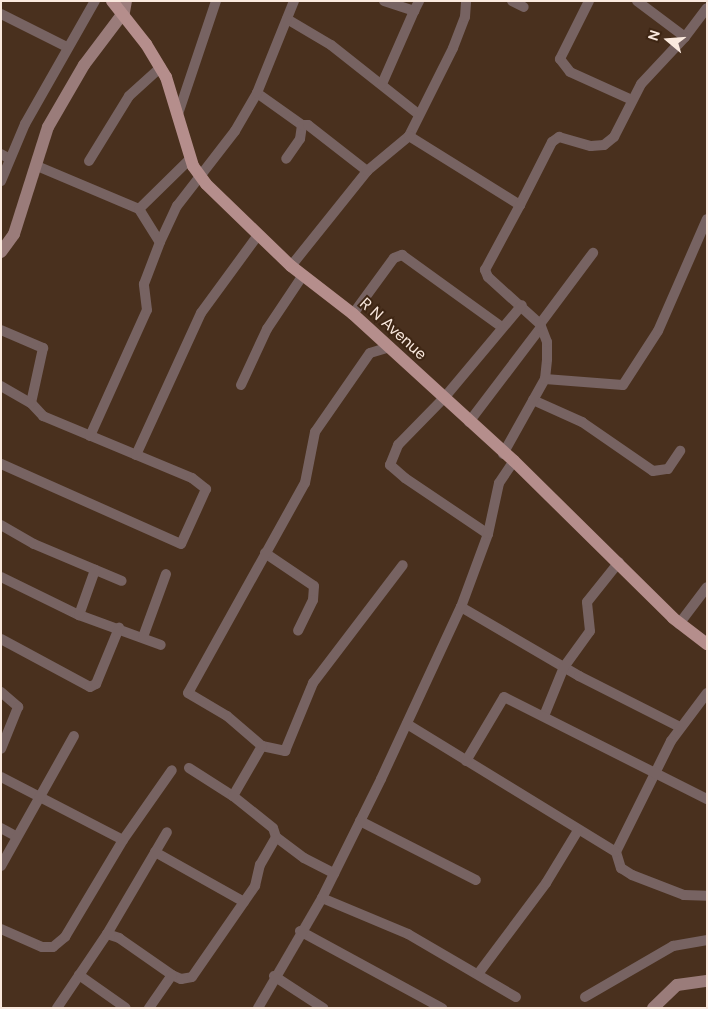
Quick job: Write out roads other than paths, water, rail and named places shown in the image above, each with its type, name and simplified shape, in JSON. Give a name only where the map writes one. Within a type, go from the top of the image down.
[{"type":"main road","name":"R N Avenue","points":[[112,1],[125,7],[161,67],[191,158],[199,175],[291,266],[354,314],[619,562],[679,624],[707,644]]},
{"type":"street","points":[[1,181],[6,156],[95,1]]},
{"type":"street","points":[[178,114],[216,1]]},
{"type":"street","points":[[90,436],[147,310],[144,284],[160,242],[199,175],[235,131],[257,93],[294,1]]},
{"type":"street","points":[[382,84],[416,6],[384,1]]},
{"type":"street","points":[[291,266],[367,171],[409,136],[418,114],[453,48],[465,17],[466,1]]},
{"type":"street","points":[[512,1],[524,7]]},
{"type":"street","points":[[589,1],[560,59],[570,72],[632,100]]},
{"type":"street","points":[[636,1],[684,37]]},
{"type":"street","points":[[1,252],[14,234],[48,127],[84,65],[125,7]]},
{"type":"street","points":[[258,1008],[300,931],[322,898],[407,724],[461,607],[488,534],[499,483],[508,457],[533,400],[545,379],[547,342],[540,325],[522,305],[488,277],[485,270],[552,142],[559,137],[591,146],[604,145],[614,137],[632,100],[707,8]]},
{"type":"street","points":[[1,14],[67,47]]},
{"type":"street","points":[[287,19],[316,34],[418,114]]},
{"type":"street","points":[[89,161],[129,96],[161,67]]},
{"type":"street","points":[[257,93],[302,125],[308,125],[367,171]]},
{"type":"street","points":[[286,158],[300,139],[302,125]]},
{"type":"street","points":[[409,136],[520,205]]},
{"type":"street","points":[[139,209],[191,158]]},
{"type":"street","points":[[37,166],[139,209],[160,242]]},
{"type":"street","points":[[545,379],[623,386],[658,332],[707,219]]},
{"type":"street","points":[[136,455],[201,313],[258,235]]},
{"type":"street","points":[[469,422],[593,253]]},
{"type":"street","points":[[354,314],[394,258],[402,254],[502,327]]},
{"type":"street","points":[[241,385],[267,329],[303,275]]},
{"type":"street","points":[[488,534],[404,478],[390,465],[398,445],[444,398],[522,305]]},
{"type":"street","points":[[1,330],[42,348],[31,403]]},
{"type":"street","points":[[390,347],[370,353],[315,432],[305,482],[188,693],[227,716],[262,746],[285,751],[313,683],[403,566]]},
{"type":"street","points":[[1,386],[31,403],[43,416],[192,478],[206,489],[181,544],[1,464]]},
{"type":"street","points":[[533,400],[582,422],[653,471],[668,469],[680,451]]},
{"type":"street","points":[[1,526],[122,581]]},
{"type":"street","points":[[265,553],[314,586],[313,600],[298,631]]},
{"type":"street","points":[[544,716],[564,667],[590,631],[587,602],[593,590],[619,562]]},
{"type":"street","points":[[79,615],[95,570]]},
{"type":"street","points":[[143,637],[166,574]]},
{"type":"street","points":[[1,577],[79,615],[119,628],[161,645]]},
{"type":"street","points":[[679,624],[707,587]]},
{"type":"street","points":[[461,607],[564,667],[680,727]]},
{"type":"street","points":[[1,639],[90,688],[96,684],[119,628]]},
{"type":"street","points":[[1,692],[18,707],[1,750]]},
{"type":"street","points":[[707,693],[680,727],[654,773],[616,852],[621,868],[632,876],[684,895],[707,896]]},
{"type":"street","points":[[466,760],[504,697],[707,799]]},
{"type":"street","points":[[407,724],[578,832],[616,852]]},
{"type":"street","points":[[1,866],[74,736]]},
{"type":"street","points":[[233,796],[262,746]]},
{"type":"street","points":[[189,768],[233,796],[273,828],[276,837],[304,858],[334,872]]},
{"type":"street","points":[[1,929],[42,947],[53,947],[65,937],[123,840],[172,770]]},
{"type":"street","points":[[1,777],[39,799],[123,840]]},
{"type":"street","points":[[360,822],[476,880]]},
{"type":"street","points":[[1,828],[17,837]]},
{"type":"street","points":[[57,1008],[107,934],[167,832]]},
{"type":"street","points":[[478,974],[546,883],[578,832]]},
{"type":"street","points":[[107,934],[119,938],[172,975],[182,979],[192,977],[244,902],[276,837]]},
{"type":"street","points":[[155,852],[244,902]]},
{"type":"street","points":[[322,898],[408,934],[516,997]]},
{"type":"street","points":[[300,931],[439,1007]]},
{"type":"street","points":[[585,997],[673,946],[707,940]]},
{"type":"street","points":[[79,975],[126,1008]]},
{"type":"street","points":[[149,1008],[172,975]]},
{"type":"street","points":[[274,976],[323,1008]]},
{"type":"street","points":[[652,1008],[677,986],[707,981]]}]
